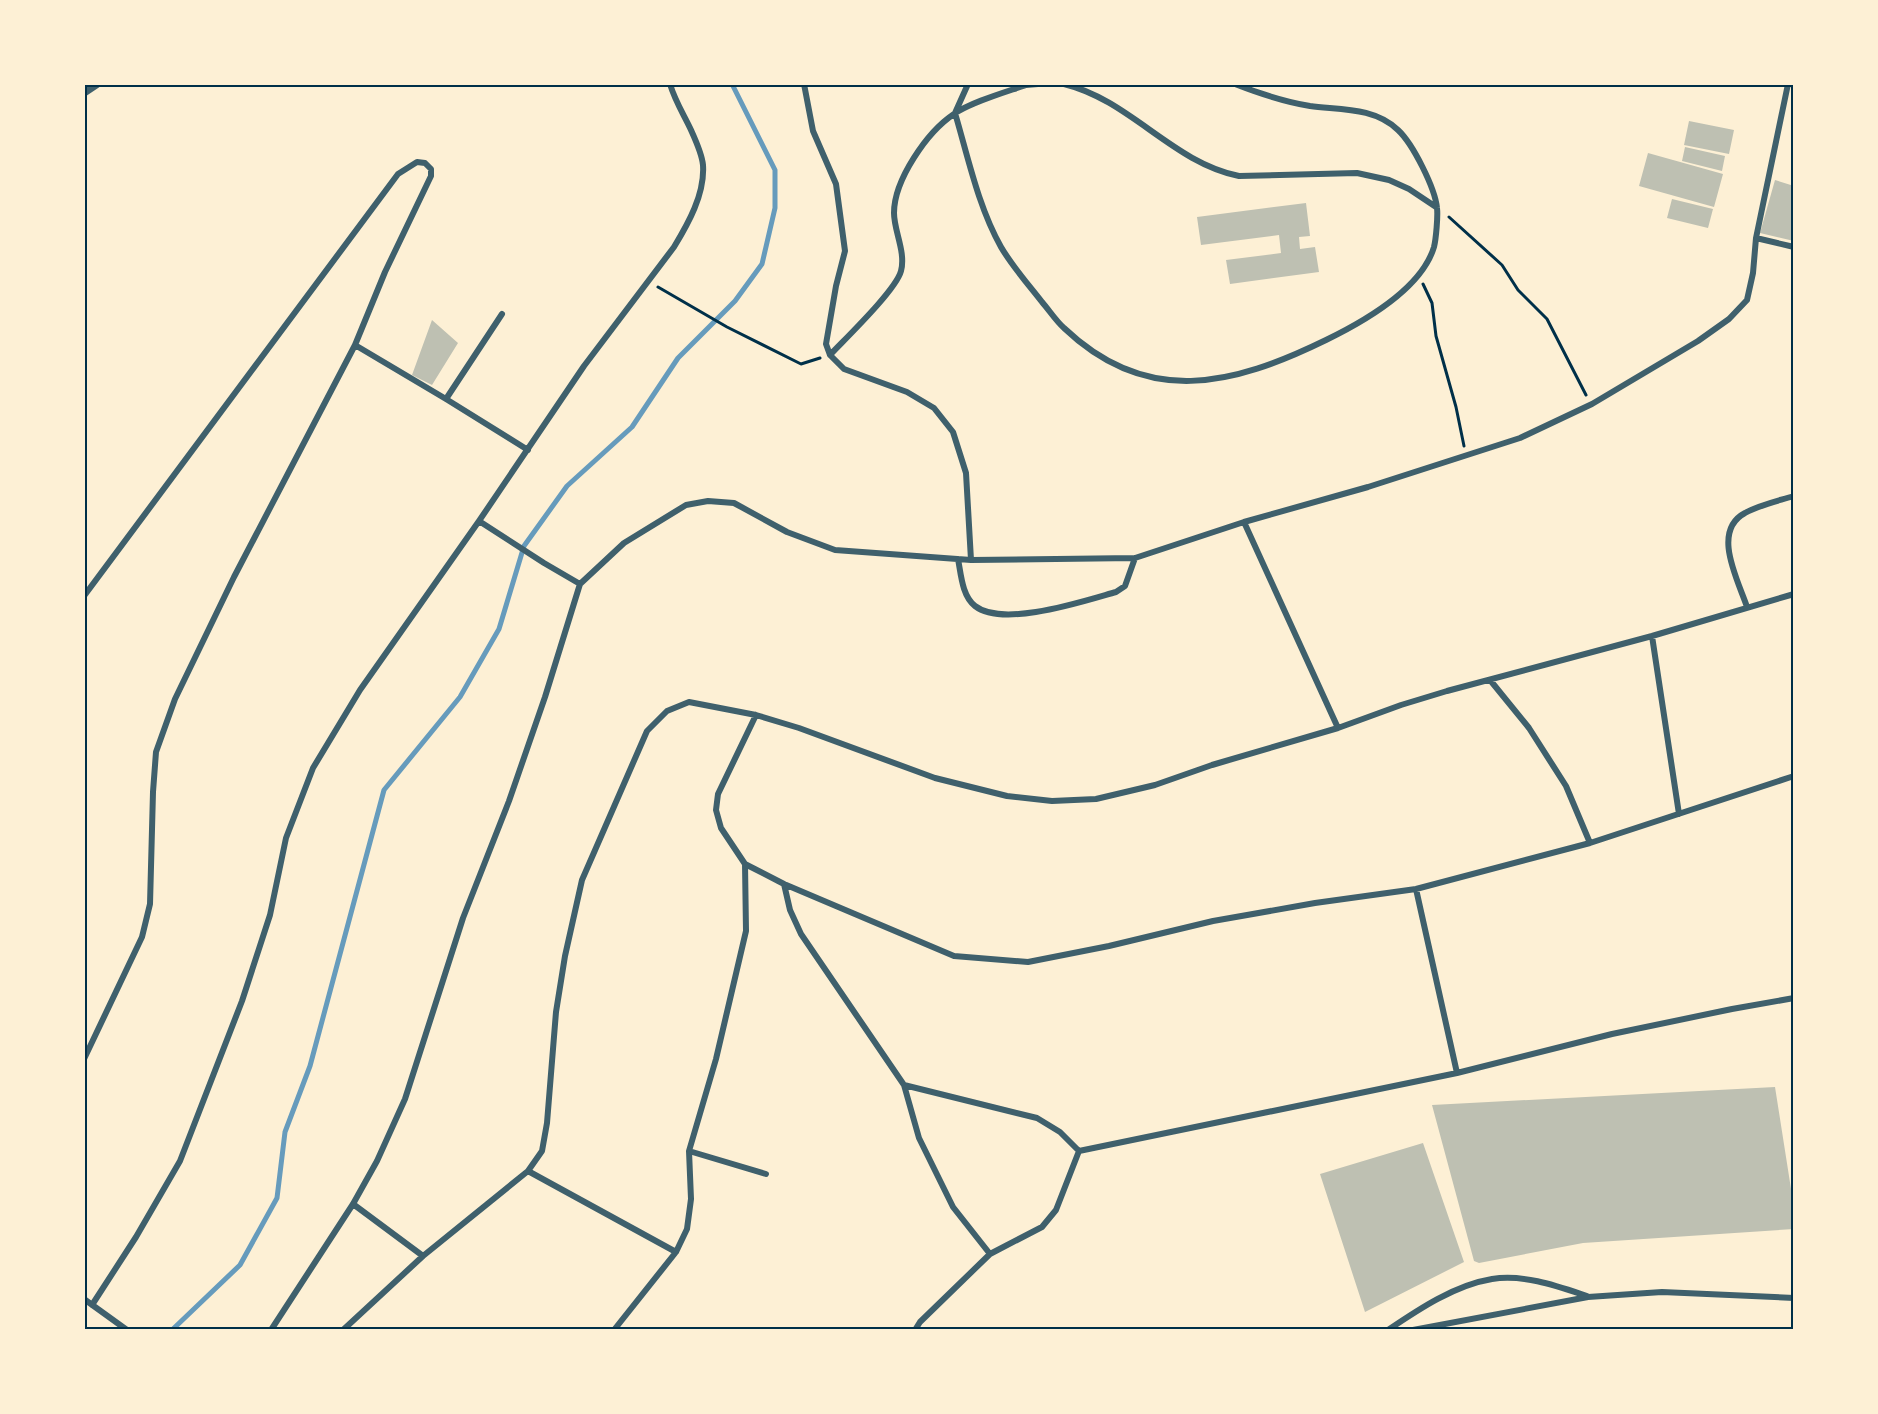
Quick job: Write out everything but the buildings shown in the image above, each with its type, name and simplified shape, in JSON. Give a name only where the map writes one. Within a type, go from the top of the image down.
[{"type":"street","points":[[84,92],[96,84]]},
{"type":"street","points":[[92,1305],[136,1238],[180,1161],[242,1001],[270,915],[286,838],[313,768],[360,690],[584,366],[686,228],[701,185],[703,165],[698,145],[670,84]]},
{"type":"street","points":[[804,84],[813,131],[836,184],[845,251],[828,324],[826,344],[830,355],[844,369],[907,392],[934,408],[953,432],[966,472],[971,560]]},
{"type":"street","points":[[968,84],[955,113],[984,209],[1001,247],[1063,328],[1099,356],[1145,378],[1176,382],[1207,381],[1258,369],[1296,355],[1352,328],[1388,305],[1419,275],[1434,247],[1437,207],[1415,150],[1398,129],[1379,117],[1353,110],[1309,106],[1235,84]]},
{"type":"street","points":[[830,355],[889,292],[901,272],[899,237],[894,215],[895,198],[902,178],[924,144],[939,126],[955,113],[1026,85],[1038,84]]},
{"type":"street","points":[[1064,84],[1083,89],[1114,106],[1200,163],[1221,172],[1239,176],[1357,173],[1389,180],[1409,189],[1437,207]]},
{"type":"street","points":[[271,1330],[353,1204],[377,1161],[405,1099],[463,918],[509,801],[545,697],[580,584],[624,543],[686,505],[708,501],[734,503],[787,532],[835,550],[971,560],[1135,558],[1244,522],[1466,457],[1520,438],[1592,404],[1698,341],[1729,319],[1747,300],[1753,273],[1756,238],[1788,84]]},
{"type":"street","points":[[84,596],[398,174],[409,165],[421,161],[427,164],[431,169],[428,181],[385,272],[355,345],[234,577],[175,699],[156,752],[150,904],[142,937],[84,1059]]},
{"type":"street","points":[[1756,238],[1794,247]]},
{"type":"street","points":[[446,399],[502,314]]},
{"type":"street","points":[[355,345],[528,450]]},
{"type":"street","points":[[1747,607],[1731,563],[1727,539],[1730,528],[1736,518],[1746,511],[1794,496]]},
{"type":"street","points":[[479,521],[580,584]]},
{"type":"street","points":[[1244,522],[1338,728]]},
{"type":"street","points":[[958,559],[967,596],[976,607],[1001,616],[1040,612],[1116,592],[1125,586],[1135,558]]},
{"type":"street","points":[[343,1330],[423,1256],[528,1171],[542,1151],[547,1123],[556,1012],[565,956],[582,880],[647,731],[667,711],[689,702],[756,715],[799,728],[935,778],[1006,796],[1052,801],[1096,799],[1155,785],[1212,765],[1338,728],[1401,705],[1652,636],[1794,594]]},
{"type":"street","points":[[1652,636],[1679,814]]},
{"type":"street","points":[[1490,680],[1529,728],[1566,786],[1590,843]]},
{"type":"street","points":[[756,715],[718,794],[716,810],[721,828],[745,864],[784,884],[954,956],[1028,962],[1109,946],[1213,921],[1315,903],[1416,889],[1590,843],[1794,776]]},
{"type":"street","points":[[84,798],[84,812]]},
{"type":"street","points":[[614,1330],[676,1252],[687,1228],[691,1199],[689,1151],[716,1059],[746,931],[745,864]]},
{"type":"street","points":[[784,884],[790,910],[801,934],[904,1085],[919,1138],[953,1207],[990,1254]]},
{"type":"street","points":[[1416,889],[1457,1073]]},
{"type":"street","points":[[1079,1151],[1457,1073],[1612,1034],[1794,998]]},
{"type":"street","points":[[904,1085],[1038,1118],[1059,1132],[1079,1151]]},
{"type":"street","points":[[689,1151],[766,1174]]},
{"type":"street","points":[[915,1330],[920,1322],[990,1254],[1042,1227],[1056,1210],[1079,1151]]},
{"type":"street","points":[[528,1171],[676,1252]]},
{"type":"street","points":[[353,1204],[423,1256]]},
{"type":"street","points":[[1388,1330],[1419,1309],[1453,1292],[1492,1279],[1552,1284],[1588,1297]]},
{"type":"street","points":[[1413,1330],[1588,1297],[1662,1292],[1794,1298]]},
{"type":"street","points":[[84,1299],[127,1330]]},
{"type":"path","points":[[1437,207],[1502,265],[1518,290],[1547,319],[1592,404]]},
{"type":"path","points":[[1419,275],[1432,303],[1436,336],[1456,407],[1466,457]]},
{"type":"path","points":[[648,281],[727,327],[801,363],[830,355]]},
{"type":"waterway","points":[[172,1330],[240,1265],[277,1198],[285,1132],[310,1066],[384,790],[460,697],[499,629],[524,546],[567,486],[632,427],[678,358],[735,301],[762,264],[775,208],[775,170],[732,84]]}]
